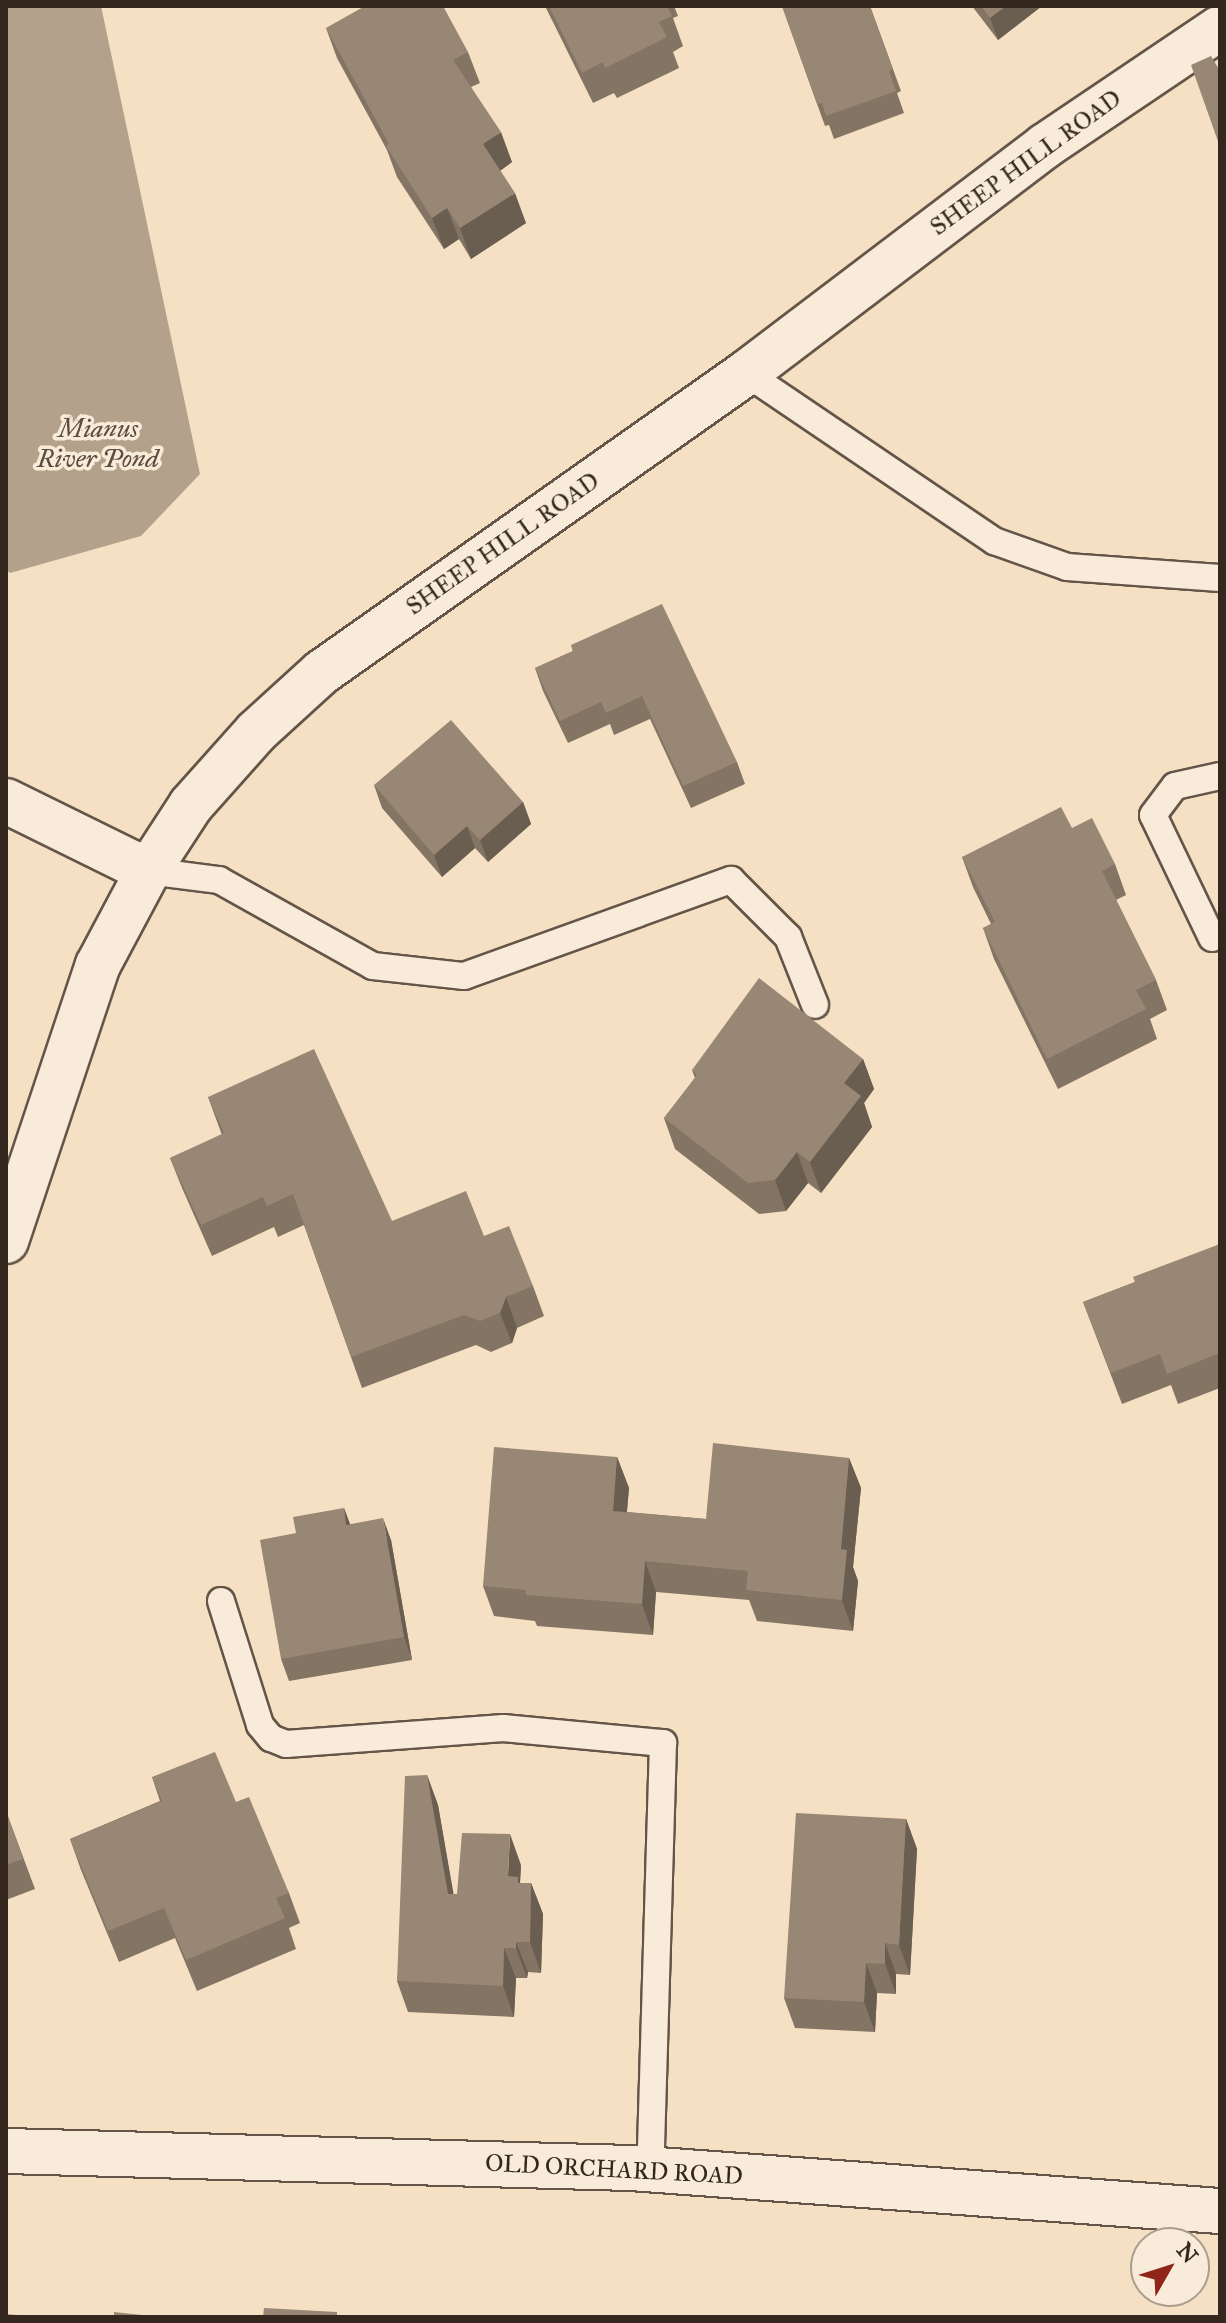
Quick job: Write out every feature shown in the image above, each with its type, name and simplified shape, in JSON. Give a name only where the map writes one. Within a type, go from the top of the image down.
[{"type":"street","name":"SHEEP HILL ROAD","points":[[6,1241],[98,965],[148,871],[191,805],[237,753],[322,672],[746,373],[1045,146],[1220,28]]},
{"type":"street","points":[[6,801],[148,871]]},
{"type":"street","name":"OLD ORCHARD ROAD","points":[[6,2151],[650,2169],[1220,2211]]},
{"type":"lane","points":[[746,373],[994,541],[1067,567],[1220,578]]},
{"type":"lane","points":[[1212,938],[1153,815],[1175,786],[1220,776]]},
{"type":"lane","points":[[148,871],[219,880],[373,966],[464,976],[731,880],[788,937],[815,1005]]},
{"type":"lane","points":[[221,1601],[260,1725],[271,1738],[286,1744],[503,1728],[663,1743],[650,2169]]},
{"type":"water","name":"Mianus River Pond","points":[[6,6],[101,6],[200,474],[141,536],[10,573],[6,570]]},
{"type":"building","points":[[365,6],[443,6],[468,52],[453,60],[501,132],[483,144],[515,193],[460,228],[447,208],[432,218],[386,146],[389,144],[326,28]]},
{"type":"building","points":[[549,6],[667,6],[672,16],[659,22],[667,37],[605,68],[603,62],[582,73]]},
{"type":"building","points":[[782,6],[870,6],[893,69],[889,71],[896,91],[826,116],[822,103],[817,104]]},
{"type":"building","points":[[981,6],[1006,6],[990,18]]},
{"type":"building","points":[[1211,56],[1220,71],[1220,147],[1191,65]]},
{"type":"building","points":[[662,604],[737,762],[683,786],[642,696],[606,713],[601,702],[560,721],[535,668],[573,651],[571,645]]},
{"type":"building","points":[[451,720],[523,802],[480,840],[467,826],[434,855],[374,785]]},
{"type":"building","points":[[1061,807],[1072,828],[1092,818],[1115,864],[1102,871],[1156,980],[1136,990],[1146,1009],[1047,1059],[983,928],[995,922],[962,857]]},
{"type":"building","points":[[759,978],[863,1059],[844,1083],[861,1096],[810,1162],[797,1152],[775,1180],[748,1183],[664,1118],[697,1075],[692,1070]]},
{"type":"building","points":[[314,1049],[392,1221],[466,1191],[484,1236],[509,1226],[533,1286],[506,1297],[500,1313],[480,1321],[464,1315],[351,1357],[293,1194],[267,1206],[263,1197],[201,1225],[170,1158],[224,1133],[208,1097]]},
{"type":"building","points":[[1220,1244],[1220,1353],[1167,1374],[1160,1354],[1111,1373],[1083,1302],[1135,1282],[1133,1277]]},
{"type":"building","points":[[713,1443],[849,1458],[841,1549],[847,1550],[842,1600],[746,1590],[748,1571],[645,1561],[642,1604],[526,1595],[526,1590],[483,1586],[494,1447],[617,1457],[613,1511],[706,1519]]},
{"type":"building","points":[[344,1508],[346,1525],[383,1518],[404,1637],[281,1659],[260,1540],[296,1533],[293,1517]]},
{"type":"building","points":[[215,1752],[236,1802],[249,1797],[289,1893],[276,1898],[285,1918],[186,1960],[164,1908],[108,1931],[70,1839],[162,1801],[152,1777]]},
{"type":"building","points":[[427,1775],[448,1894],[457,1894],[462,1833],[510,1834],[508,1876],[518,1877],[518,1883],[531,1883],[530,1942],[516,1942],[516,1948],[504,1948],[503,1986],[397,1981],[405,1776]]},
{"type":"building","points":[[6,1811],[23,1859],[6,1865]]},
{"type":"building","points":[[796,1813],[906,1819],[899,1945],[885,1943],[885,1964],[866,1963],[864,2002],[784,1998]]},
{"type":"building","points":[[264,2308],[337,2312],[337,2317],[263,2317]]},
{"type":"building","points":[[114,2312],[160,2317],[114,2317]]},
{"type":"building","points":[[6,2314],[39,2317],[6,2317]]}]
